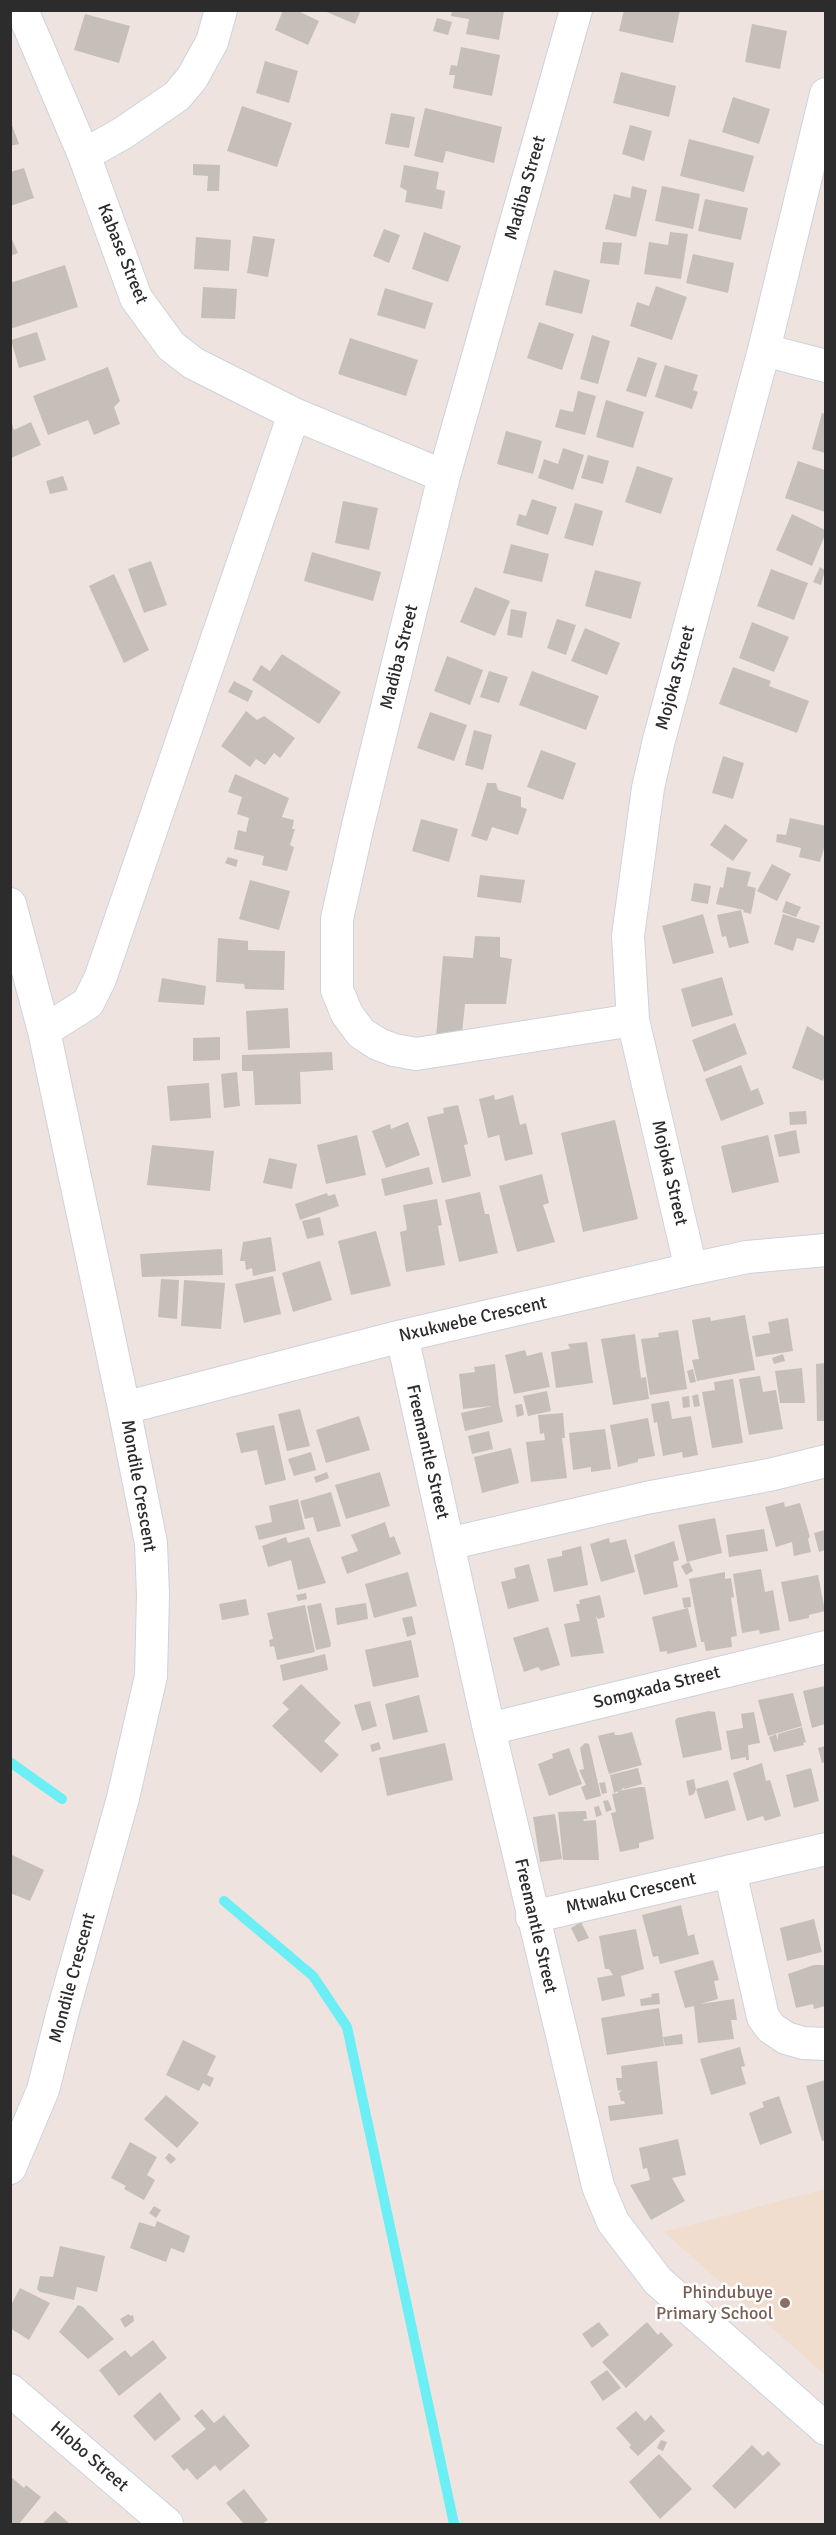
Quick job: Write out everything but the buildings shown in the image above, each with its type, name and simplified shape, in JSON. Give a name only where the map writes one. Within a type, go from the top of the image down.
[{"type":"street","name":"Kabase Street","points":[[22,10],[84,155],[136,298],[171,346],[193,363],[294,414],[444,476]]},
{"type":"street","points":[[84,155],[123,133],[177,96],[192,78],[212,42],[222,10]]},
{"type":"street","name":"Madiba Street","points":[[576,10],[444,476],[346,877],[337,919],[337,990],[347,1014],[361,1033],[394,1050],[416,1054],[633,1020]]},
{"type":"street","name":"Mojoka Street","points":[[691,1269],[633,1020],[628,936],[648,788],[764,350],[825,94]]},
{"type":"street","points":[[764,350],[825,366]]},
{"type":"street","points":[[44,1031],[88,1003],[100,980],[294,414]]},
{"type":"street","name":"Mondile Crescent","points":[[10,904],[44,1031],[151,1543],[151,1677],[123,1798],[43,2090],[10,2168]]},
{"type":"street","name":"Nxukwebe Crescent","points":[[124,1408],[402,1336],[691,1269],[747,1257],[825,1250]]},
{"type":"street","name":"Freemantle Street","points":[[402,1336],[532,1917],[598,2186],[613,2223],[658,2281],[825,2430]]},
{"type":"street","points":[[448,1544],[646,1498],[769,1475],[825,1461]]},
{"type":"street","name":"Somgxada Street","points":[[489,1729],[825,1647]]},
{"type":"street","name":"Mtwaku Crescent","points":[[532,1917],[825,1849]]},
{"type":"street","points":[[730,1870],[763,2017],[771,2028],[786,2038],[802,2043],[825,2044]]},
{"type":"street","name":"Hlobo Street","points":[[10,2390],[166,2524]]},
{"type":"shaded area","name":"Phindubuye Primary School","points":[[826,2189],[825,2375],[664,2232]]},
{"type":"waterway","points":[[10,1762],[62,1799]]},
{"type":"waterway","points":[[224,1901],[313,1976],[347,2027],[454,2524]]},
{"type":"place","name":"Phindubuye Primary School","points":[[785,2303]]}]
